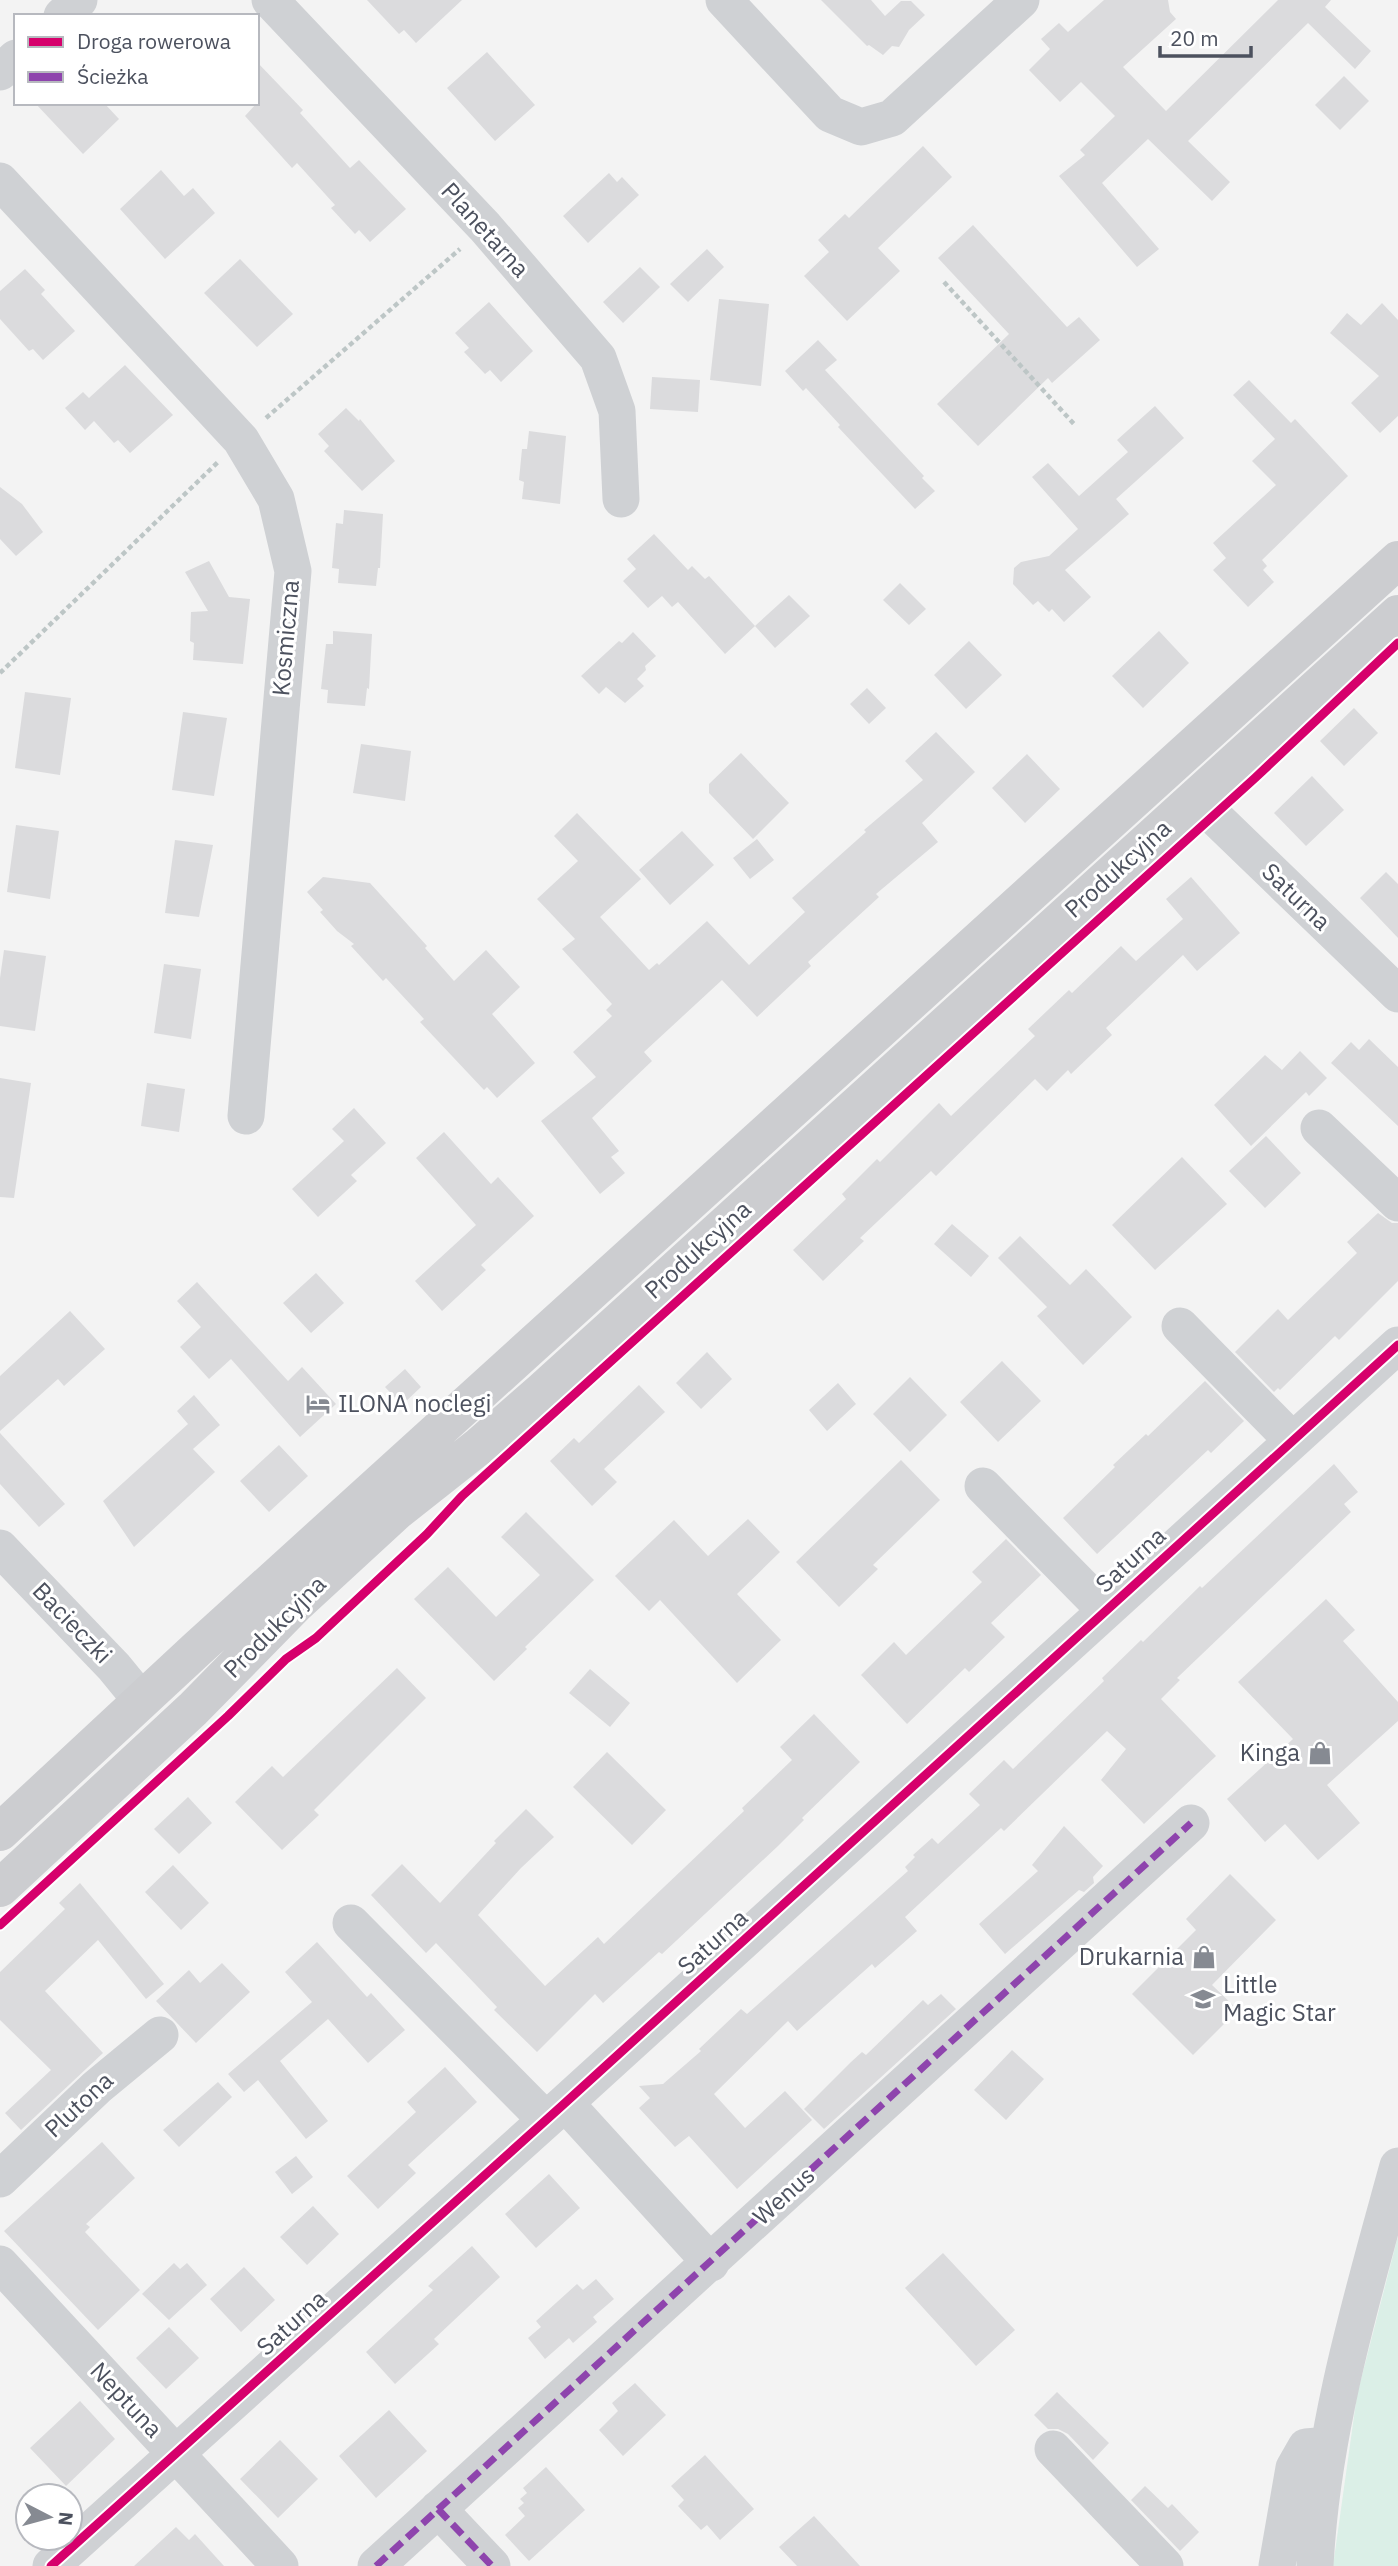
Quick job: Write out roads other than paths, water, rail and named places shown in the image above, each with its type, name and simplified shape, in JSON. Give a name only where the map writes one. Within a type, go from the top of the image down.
[{"type":"main road","name":"Produkcyjna","points":[[0,1832],[141,1700],[1398,560]]},
{"type":"main road","name":"Produkcyjna","points":[[0,1888],[170,1731],[296,1604],[397,1511],[478,1447],[542,1391],[1398,614]]},
{"type":"main road","points":[[141,1700],[170,1731]]},
{"type":"street","points":[[64,14],[79,0]]},
{"type":"street","name":"Planetarna","points":[[270,0],[485,227],[598,358],[617,411],[621,499]]},
{"type":"street","points":[[724,0],[830,114],[860,127],[892,118],[1021,0]]},
{"type":"street","points":[[0,72],[14,60]]},
{"type":"street","name":"Kosmiczna","points":[[0,181],[241,440],[276,499],[293,571],[246,1116]]},
{"type":"street","name":"Saturna","points":[[1196,799],[1398,994]]},
{"type":"street","points":[[1319,1128],[1398,1203]]},
{"type":"street","points":[[1180,1326],[1292,1440]]},
{"type":"street","name":"Saturna","points":[[51,2566],[1398,1345]]},
{"type":"street","points":[[983,1486],[1105,1610]]},
{"type":"street","name":"Bacieczki","points":[[0,1548],[114,1667],[141,1700]]},
{"type":"street","name":"Wenus","points":[[376,2566],[1191,1824]]},
{"type":"street","points":[[351,1923],[555,2111],[711,2263]]},
{"type":"street","name":"Plutona","points":[[0,2179],[97,2087],[160,2035]]},
{"type":"street","points":[[1315,2566],[1317,2526],[1329,2445],[1360,2305],[1398,2166]]},
{"type":"street","name":"Neptuna","points":[[0,2264],[280,2566]]},
{"type":"street","points":[[1277,2566],[1294,2468],[1306,2447],[1329,2445]]},
{"type":"street","points":[[1053,2449],[1166,2566]]},
{"type":"street","points":[[438,2509],[492,2566]]},
{"type":"place","name":"ILONA noclegi","points":[[318,1404]]},
{"type":"place","name":"Kinga","points":[[1320,1753]]},
{"type":"place","name":"Drukarnia","points":[[1204,1957]]},
{"type":"place","name":"Little Magic Star","points":[[1203,1999]]}]
